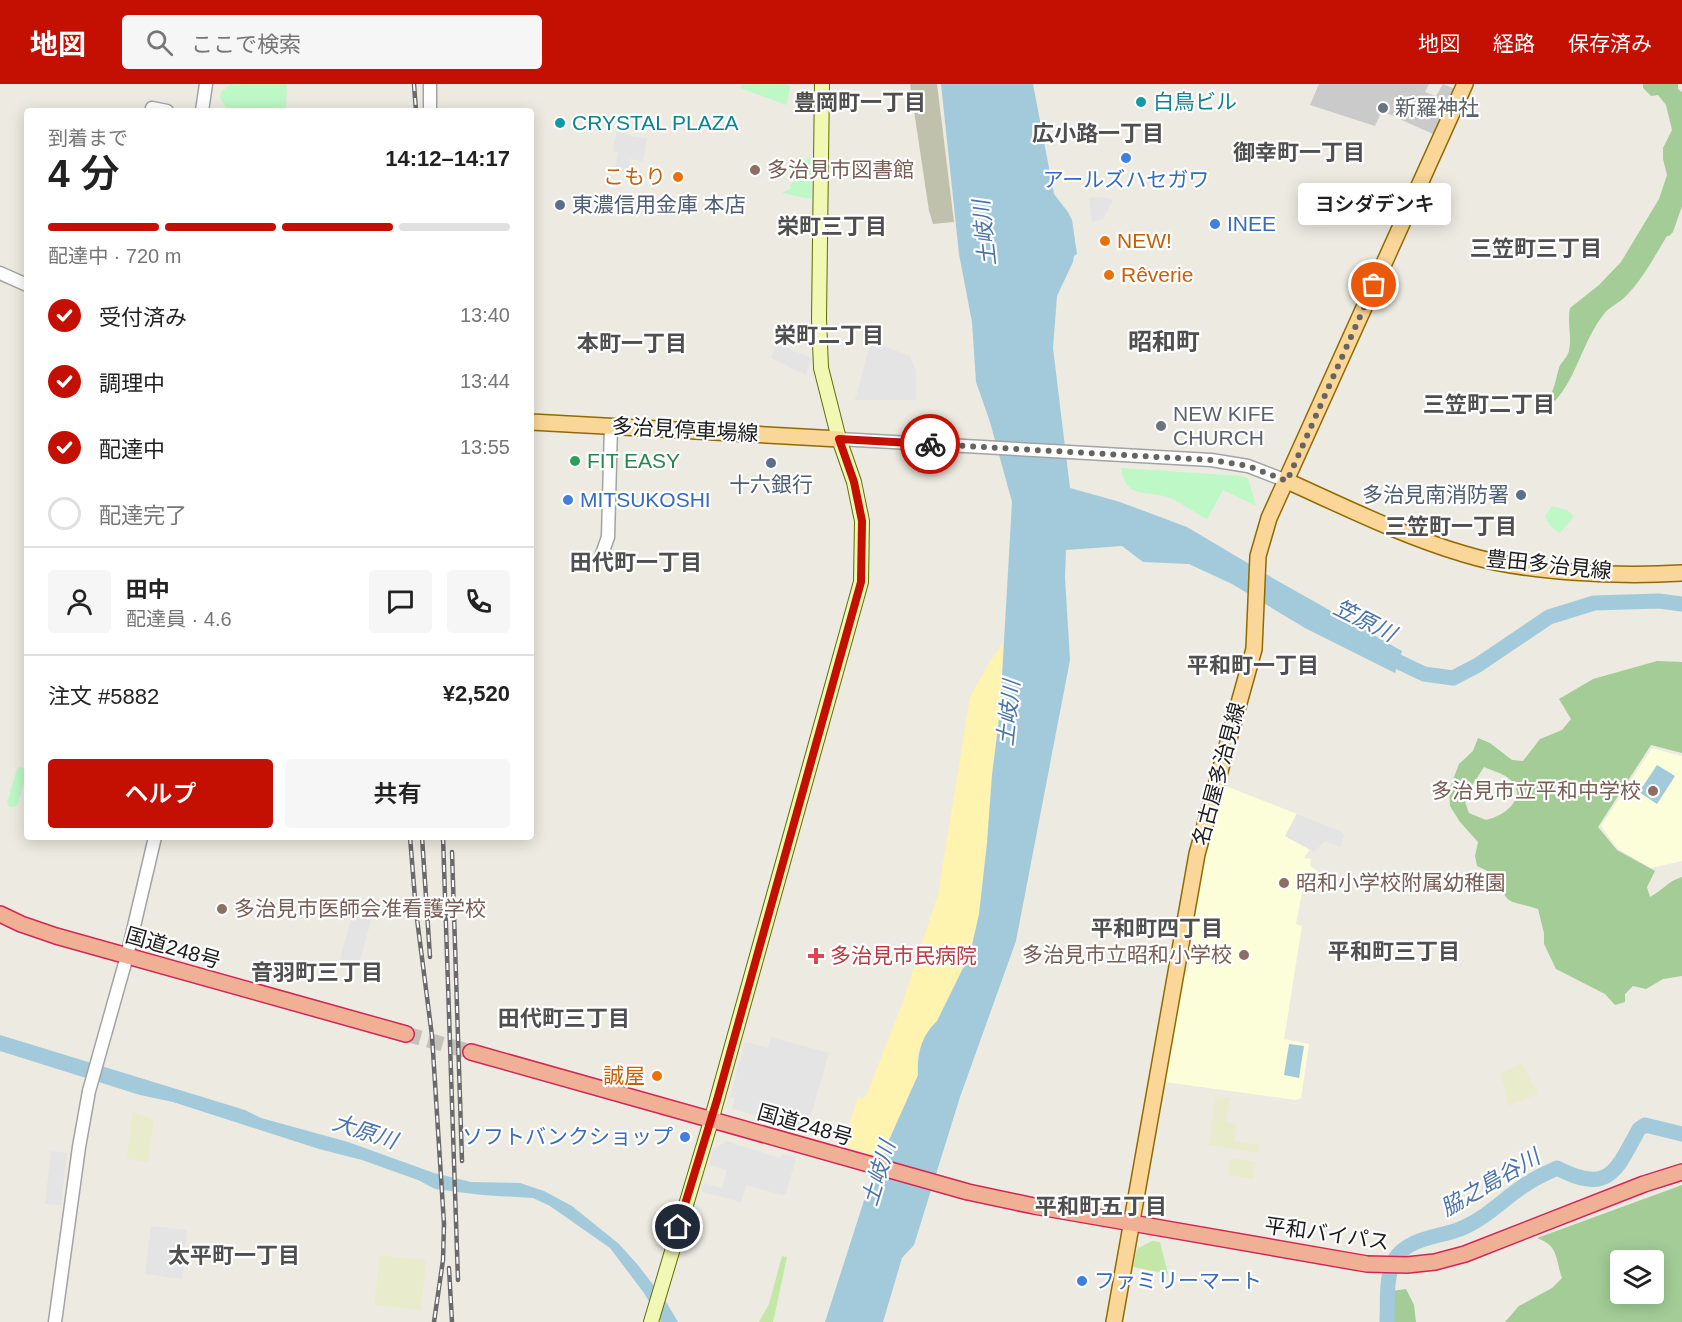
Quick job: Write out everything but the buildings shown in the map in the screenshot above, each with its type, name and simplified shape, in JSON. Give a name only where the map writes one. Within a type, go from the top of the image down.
[{"type":"highway","name":"国道248号","points":[[0,914],[38,930],[406,1034]]},
{"type":"highway","name":"国道248号","points":[[471,1052],[968,1192],[1131,1224]]},
{"type":"highway","name":"平和バイパス","points":[[1131,1224],[1367,1264],[1407,1265],[1435,1262],[1465,1254],[1661,1178],[1682,1172]]},
{"type":"main road","points":[[651,1321],[711,1121],[861,582],[862,521],[854,482],[839,439],[826,389],[821,361],[819,319],[822,84]]},
{"type":"main road","name":"名古屋多治見線","points":[[1114,1322],[1197,854],[1254,649],[1258,556],[1265,526],[1465,84]]},
{"type":"main road","name":"多治見停車場線","points":[[534,422],[839,439]]},
{"type":"main road","name":"豊田多治見線","points":[[1287,481],[1434,544],[1494,561],[1582,571],[1682,573]]},
{"type":"street","points":[[202,108],[206,84]]},
{"type":"street","points":[[430,84],[430,108]]},
{"type":"street","points":[[0,273],[24,284]]},
{"type":"street","points":[[602,554],[609,537],[611,426]]},
{"type":"street","points":[[839,439],[1230,463],[1253,468],[1287,481]]},
{"type":"street","points":[[55,1322],[79,1147],[90,1087],[127,956],[154,840]]},
{"type":"shaded area","points":[[910,84],[937,84],[954,222],[933,224],[929,211]]},
{"type":"shaded area","name":"新羅神社","points":[[1319,84],[1429,84],[1425,92],[1436,96],[1443,84],[1455,89],[1435,135],[1382,111],[1375,126],[1310,105]]},
{"type":"shaded area","points":[[617,130],[632,136],[647,138],[643,161],[630,159],[628,171],[615,169],[618,152],[613,151]]},
{"type":"shaded area","points":[[1103,197],[1113,200],[1103,219],[1092,222],[1089,198]]},
{"type":"shaded area","points":[[871,341],[910,356],[916,371],[916,400],[855,400]]},
{"type":"shaded area","points":[[777,344],[811,358],[806,375],[771,358]]},
{"type":"shaded area","name":"多治見市立平和中学校","points":[[1652,748],[1682,756],[1682,861],[1651,868],[1618,849],[1601,826]]},
{"type":"shaded area","name":"多治見市立昭和小学校","points":[[1226,786],[1297,814],[1285,836],[1310,849],[1304,858],[1311,859],[1310,866],[1318,871],[1302,893],[1296,924],[1302,926],[1284,1039],[1309,1044],[1301,1098],[1296,1100],[1165,1082],[1183,977],[1188,971],[1193,938],[1190,937],[1203,854],[1223,787]]},
{"type":"shaded area","points":[[1297,814],[1342,832],[1344,836],[1340,847],[1325,841],[1314,852],[1285,836]]},
{"type":"shaded area","points":[[352,915],[371,920],[359,964],[340,959]]},
{"type":"shaded area","points":[[771,1037],[829,1053],[807,1129],[732,1109],[735,1098],[730,1097],[745,1042],[768,1048]]},
{"type":"shaded area","points":[[1521,1062],[1538,1094],[1508,1106],[1501,1074]]},
{"type":"shaded area","points":[[1216,1096],[1230,1098],[1226,1122],[1237,1124],[1234,1141],[1259,1145],[1257,1153],[1208,1145]]},
{"type":"shaded area","points":[[133,1112],[154,1120],[148,1162],[126,1159]]},
{"type":"shaded area","points":[[726,1141],[780,1158],[782,1154],[796,1158],[786,1193],[782,1195],[746,1185],[741,1202],[702,1192],[704,1183],[722,1188],[727,1170],[709,1165],[713,1149]]},
{"type":"shaded area","points":[[51,1151],[67,1153],[61,1205],[45,1204]]},
{"type":"shaded area","points":[[1231,1158],[1256,1162],[1253,1179],[1228,1175]]},
{"type":"shaded area","points":[[151,1226],[187,1230],[182,1279],[145,1274]]},
{"type":"shaded area","points":[[380,1255],[426,1260],[421,1310],[374,1305]]},
{"type":"green space","points":[[231,84],[287,84],[286,108],[226,108],[220,98],[221,92]]},
{"type":"green space","points":[[742,84],[786,84],[790,86],[787,105],[740,88]]},
{"type":"green space","points":[[1643,84],[1678,84],[1678,89],[1682,92],[1682,206],[1673,232],[1667,236],[1643,275],[1625,297],[1606,312],[1597,324],[1569,381],[1555,401],[1550,396],[1559,368],[1569,351],[1570,308],[1599,285],[1621,262],[1659,199],[1667,175],[1663,148],[1672,130],[1666,105],[1658,95],[1651,96],[1643,88]]},
{"type":"green space","points":[[812,157],[811,199],[782,193],[791,188],[798,158],[806,160]]},
{"type":"green space","points":[[1121,468],[1241,476],[1248,478],[1256,506],[1223,490],[1207,519],[1164,496],[1136,491],[1126,484]]},
{"type":"green space","points":[[1552,506],[1567,510],[1574,516],[1560,533],[1550,526],[1545,516]]},
{"type":"green space","points":[[1657,661],[1682,662],[1682,753],[1651,745],[1598,827],[1617,850],[1655,871],[1647,887],[1650,897],[1682,877],[1682,976],[1663,979],[1646,989],[1633,986],[1625,994],[1625,1002],[1615,1005],[1605,994],[1556,969],[1544,944],[1544,933],[1538,909],[1511,901],[1504,894],[1498,876],[1477,866],[1475,856],[1478,842],[1460,822],[1450,806],[1449,790],[1459,764],[1473,751],[1478,738],[1490,743],[1512,760],[1523,761],[1540,739],[1562,730],[1571,719],[1559,699],[1593,679]],"holes":[[[1484,767],[1507,777],[1517,791],[1513,804],[1508,809],[1486,820],[1469,813],[1465,802],[1471,787]]]},
{"type":"green space","points":[[24,768],[24,782],[17,806],[10,807],[7,803],[17,769]]},
{"type":"green space","points":[[1682,1185],[1682,1322],[1505,1322],[1519,1306],[1552,1288],[1562,1278],[1553,1249],[1537,1238]]},
{"type":"green space","points":[[1152,1241],[1160,1242],[1168,1274],[1133,1267],[1137,1249]]},
{"type":"green space","points":[[782,1256],[787,1257],[773,1322],[759,1322],[769,1304]]},
{"type":"green space","points":[[1406,1289],[1414,1305],[1416,1322],[1392,1322],[1393,1291]]},
{"type":"sand","points":[[1004,642],[1000,711],[987,843],[979,914],[970,954],[917,1056],[918,1075],[881,1158],[842,1145],[858,1097],[861,1099],[866,1096],[902,1004],[938,894],[970,697],[988,664]]},
{"type":"water","name":"土岐川","points":[[941,84],[1033,84],[1054,194],[1072,220],[1077,254],[1074,256],[1057,296],[1053,348],[1070,488],[1120,502],[1187,527],[1402,651],[1395,673],[1305,628],[1232,584],[1189,564],[1143,562],[1122,546],[1066,550],[1065,577],[1070,660],[1016,941],[960,1097],[914,1245],[902,1258],[883,1322],[825,1322],[869,1185],[918,1075],[919,1053],[924,1039],[937,1021],[970,954],[979,914],[1000,711],[1012,502],[990,422],[976,382],[972,322],[959,254]]},
{"type":"water","points":[[1657,765],[1675,776],[1657,804],[1639,792]]},
{"type":"water","points":[[0,1035],[245,1110],[261,1118],[348,1142],[434,1173],[471,1182],[520,1183],[544,1191],[572,1206],[619,1244],[665,1300],[678,1322],[661,1322],[644,1293],[610,1248],[550,1206],[533,1198],[435,1189],[418,1180],[362,1160],[319,1149],[173,1102],[140,1095],[0,1051]]},
{"type":"water","points":[[1289,1044],[1304,1046],[1299,1078],[1284,1075]]},
{"type":"waterway","name":"笠原川","points":[[1380,653],[1424,674],[1453,678],[1478,665],[1549,617],[1594,603],[1659,601],[1682,604]]},
{"type":"waterway","name":"脇之島谷川","points":[[1387,1322],[1388,1290],[1392,1266],[1400,1252],[1407,1247],[1424,1239],[1469,1225],[1528,1183],[1557,1168],[1575,1176],[1600,1179],[1617,1167],[1639,1129],[1645,1125],[1682,1134]]},
{"type":"tunnel","points":[[406,1034],[471,1052]]},
{"type":"railway","points":[[414,84],[416,108]]},
{"type":"railway","points":[[410,840],[416,911],[432,1036],[444,1224],[443,1260],[434,1322]]},
{"type":"railway","points":[[422,840],[430,957]]},
{"type":"railway","points":[[443,840],[458,1280]]},
{"type":"railway","points":[[452,852],[462,1161]]},
{"type":"railway","points":[[449,1268],[452,1322]]},
{"type":"way so far","points":[[930,444],[1211,460],[1248,466],[1287,481],[1374,285]]},
{"type":"place","name":"白鳥ビル","points":[[1141,102]]},
{"type":"place","name":"新羅神社","points":[[1383,108]]},
{"type":"place","name":"CRYSTAL PLAZA","points":[[560,123]]},
{"type":"place","name":"アールズハセガワ","points":[[1126,158]]},
{"type":"place","name":"多治見市図書館","points":[[755,170]]},
{"type":"place","name":"こもり","points":[[678,177]]},
{"type":"place","name":"東濃信用金庫 本店","points":[[560,205]]},
{"type":"place","name":"INEE","points":[[1215,224]]},
{"type":"place","name":"NEW!","points":[[1105,241]]},
{"type":"place","name":"Rêverie","points":[[1109,275]]},
{"type":"place","name":"ヨシダデンキ","points":[[1374,285]]},
{"type":"place","name":"NEW KIFE CHURCH","points":[[1161,426]]},
{"type":"place","name":"FIT EASY","points":[[575,461]]},
{"type":"place","name":"十六銀行","points":[[771,463]]},
{"type":"place","name":"多治見南消防署","points":[[1521,495]]},
{"type":"place","name":"MITSUKOSHI","points":[[568,500]]},
{"type":"place","name":"多治見市立平和中学校","points":[[1653,791]]},
{"type":"place","name":"昭和小学校附属幼稚園","points":[[1284,883]]},
{"type":"place","name":"多治見市医師会准看護学校","points":[[222,909]]},
{"type":"place","name":"多治見市立昭和小学校","points":[[1244,955]]},
{"type":"place","name":"多治見市民病院","points":[[816,956]]},
{"type":"place","name":"誠屋","points":[[657,1076]]},
{"type":"place","name":"ソフトバンクショップ","points":[[685,1137]]},
{"type":"place","name":"ファミリーマート","points":[[1082,1281]]},
{"type":"district","name":"豊岡町一丁目","points":[[860,102]]},
{"type":"district","name":"広小路一丁目","points":[[1098,133]]},
{"type":"district","name":"御幸町一丁目","points":[[1299,152]]},
{"type":"district","name":"栄町三丁目","points":[[832,226]]},
{"type":"district","name":"三笠町三丁目","points":[[1536,248]]},
{"type":"district","name":"栄町二丁目","points":[[829,335]]},
{"type":"district","name":"昭和町","points":[[1164,342]]},
{"type":"district","name":"本町一丁目","points":[[632,343]]},
{"type":"district","name":"三笠町二丁目","points":[[1489,404]]},
{"type":"district","name":"三笠町一丁目","points":[[1451,526]]},
{"type":"district","name":"田代町一丁目","points":[[636,562]]},
{"type":"district","name":"平和町一丁目","points":[[1253,665]]},
{"type":"district","name":"平和町四丁目","points":[[1157,928]]},
{"type":"district","name":"平和町三丁目","points":[[1394,951]]},
{"type":"district","name":"音羽町三丁目","points":[[317,972]]},
{"type":"district","name":"田代町三丁目","points":[[564,1018]]},
{"type":"district","name":"平和町五丁目","points":[[1101,1206]]},
{"type":"district","name":"太平町一丁目","points":[[234,1255]]},
{"type":"route","points":[[678,1227],[717,1100],[861,582],[862,521],[854,482],[839,439],[930,444]]},
{"type":"water label","name":"大原川","points":[[365,1131]]}]
